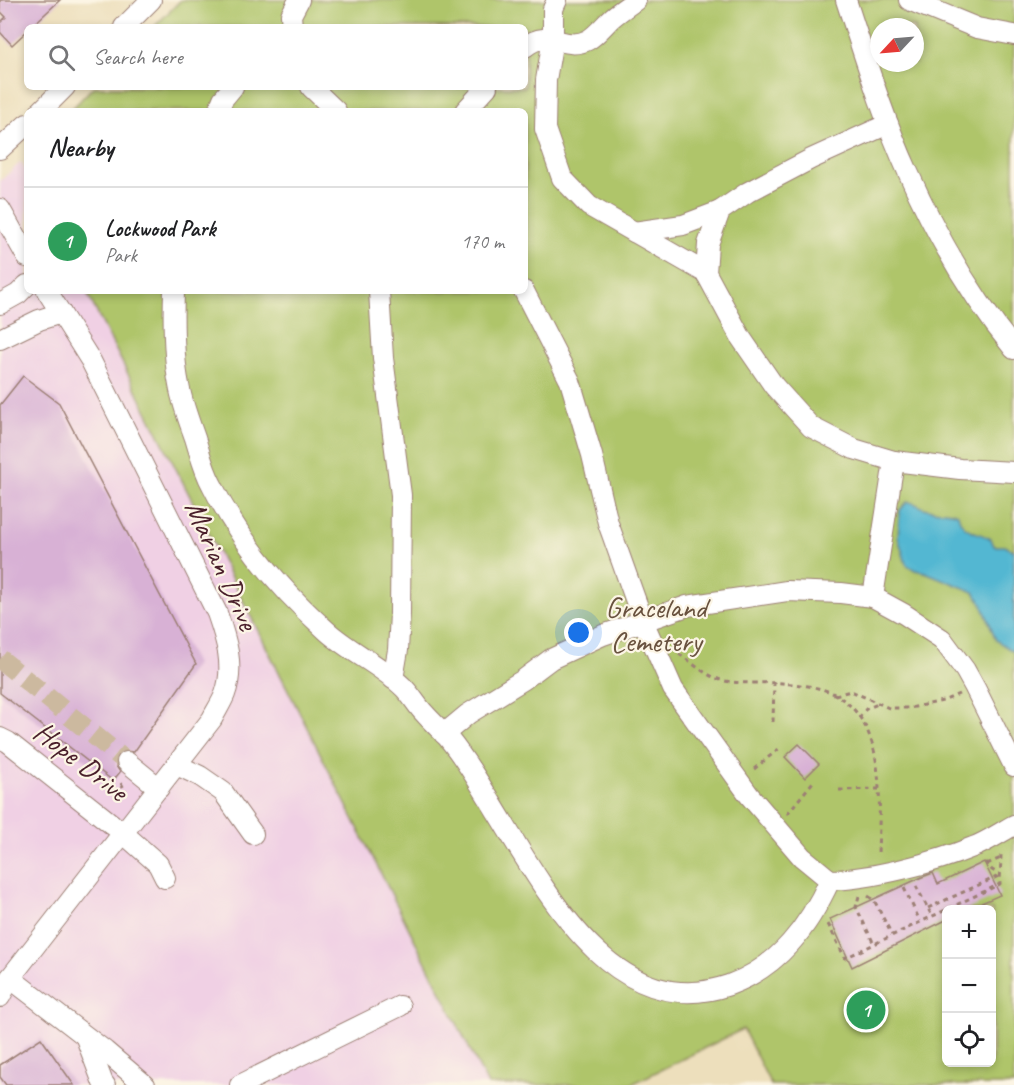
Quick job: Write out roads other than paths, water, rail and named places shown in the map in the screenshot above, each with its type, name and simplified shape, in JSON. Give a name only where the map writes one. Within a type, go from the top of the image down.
[{"type":"street","points":[[127,24],[151,0]]},
{"type":"street","points":[[557,0],[553,9],[553,39],[546,80],[545,129],[562,178],[589,206],[706,273]]},
{"type":"street","points":[[528,45],[535,39],[553,39],[573,44],[589,39],[615,15],[636,0]]},
{"type":"street","points":[[846,0],[888,124],[908,173],[954,262],[988,317],[1014,349]]},
{"type":"street","points":[[909,0],[977,28],[1014,35]]},
{"type":"street","points":[[44,108],[62,90]]},
{"type":"street","points":[[220,108],[231,90]]},
{"type":"street","points":[[314,90],[333,108]]},
{"type":"street","points":[[468,108],[484,90]]},
{"type":"street","points":[[633,232],[683,225],[720,210],[748,192],[811,159],[888,124]]},
{"type":"street","points":[[0,149],[24,127]]},
{"type":"street","points":[[0,209],[24,252]]},
{"type":"street","points":[[720,210],[708,244],[706,273],[741,338],[767,377],[811,427],[854,449],[894,461],[960,469],[1014,472]]},
{"type":"street","points":[[0,304],[24,288]]},
{"type":"street","name":"Marian Drive","points":[[0,997],[10,978],[212,719],[225,693],[230,668],[227,642],[217,613],[96,371],[49,294]]},
{"type":"street","points":[[174,294],[173,322],[179,385],[210,483],[245,542],[278,583],[329,633],[405,688],[423,713],[444,734],[485,793],[512,839],[577,932],[600,954],[624,972],[653,987],[681,992],[711,991],[747,978],[776,959],[800,933],[830,880]]},
{"type":"street","points":[[379,294],[383,358],[400,495],[400,614],[398,650],[393,680]]},
{"type":"street","points":[[526,294],[570,381],[592,455],[608,523],[643,621],[673,689],[739,782],[802,857],[830,880],[851,879],[878,873],[904,871],[974,847],[1014,825]]},
{"type":"street","points":[[0,339],[39,320],[62,313]]},
{"type":"street","points":[[873,597],[894,461]]},
{"type":"street","points":[[444,734],[468,714],[523,680],[551,659],[603,635],[687,606],[787,591],[841,593],[873,597],[942,639],[965,670],[1014,766]]},
{"type":"street","name":"Hope Drive","points":[[0,738],[123,833],[158,864],[165,878]]},
{"type":"street","points":[[127,762],[159,788]]},
{"type":"street","points":[[177,765],[200,776],[223,792],[253,834]]},
{"type":"street","points":[[10,978],[145,1085]]},
{"type":"street","points":[[240,1085],[400,1006]]},
{"type":"street","points":[[86,1038],[105,1085]]},
{"type":"water","points":[[907,502],[927,509],[958,514],[966,528],[991,539],[994,546],[1005,546],[1014,551],[1014,652],[996,640],[982,604],[974,592],[915,570],[906,564],[898,537],[900,510]]},
{"type":"tunnel","points":[[0,659],[127,762]]},
{"type":"place","name":"Lockwood Park","points":[[866,1010]]},
{"type":"park label","name":"Graceland Cemetery","points":[[656,624]]}]
